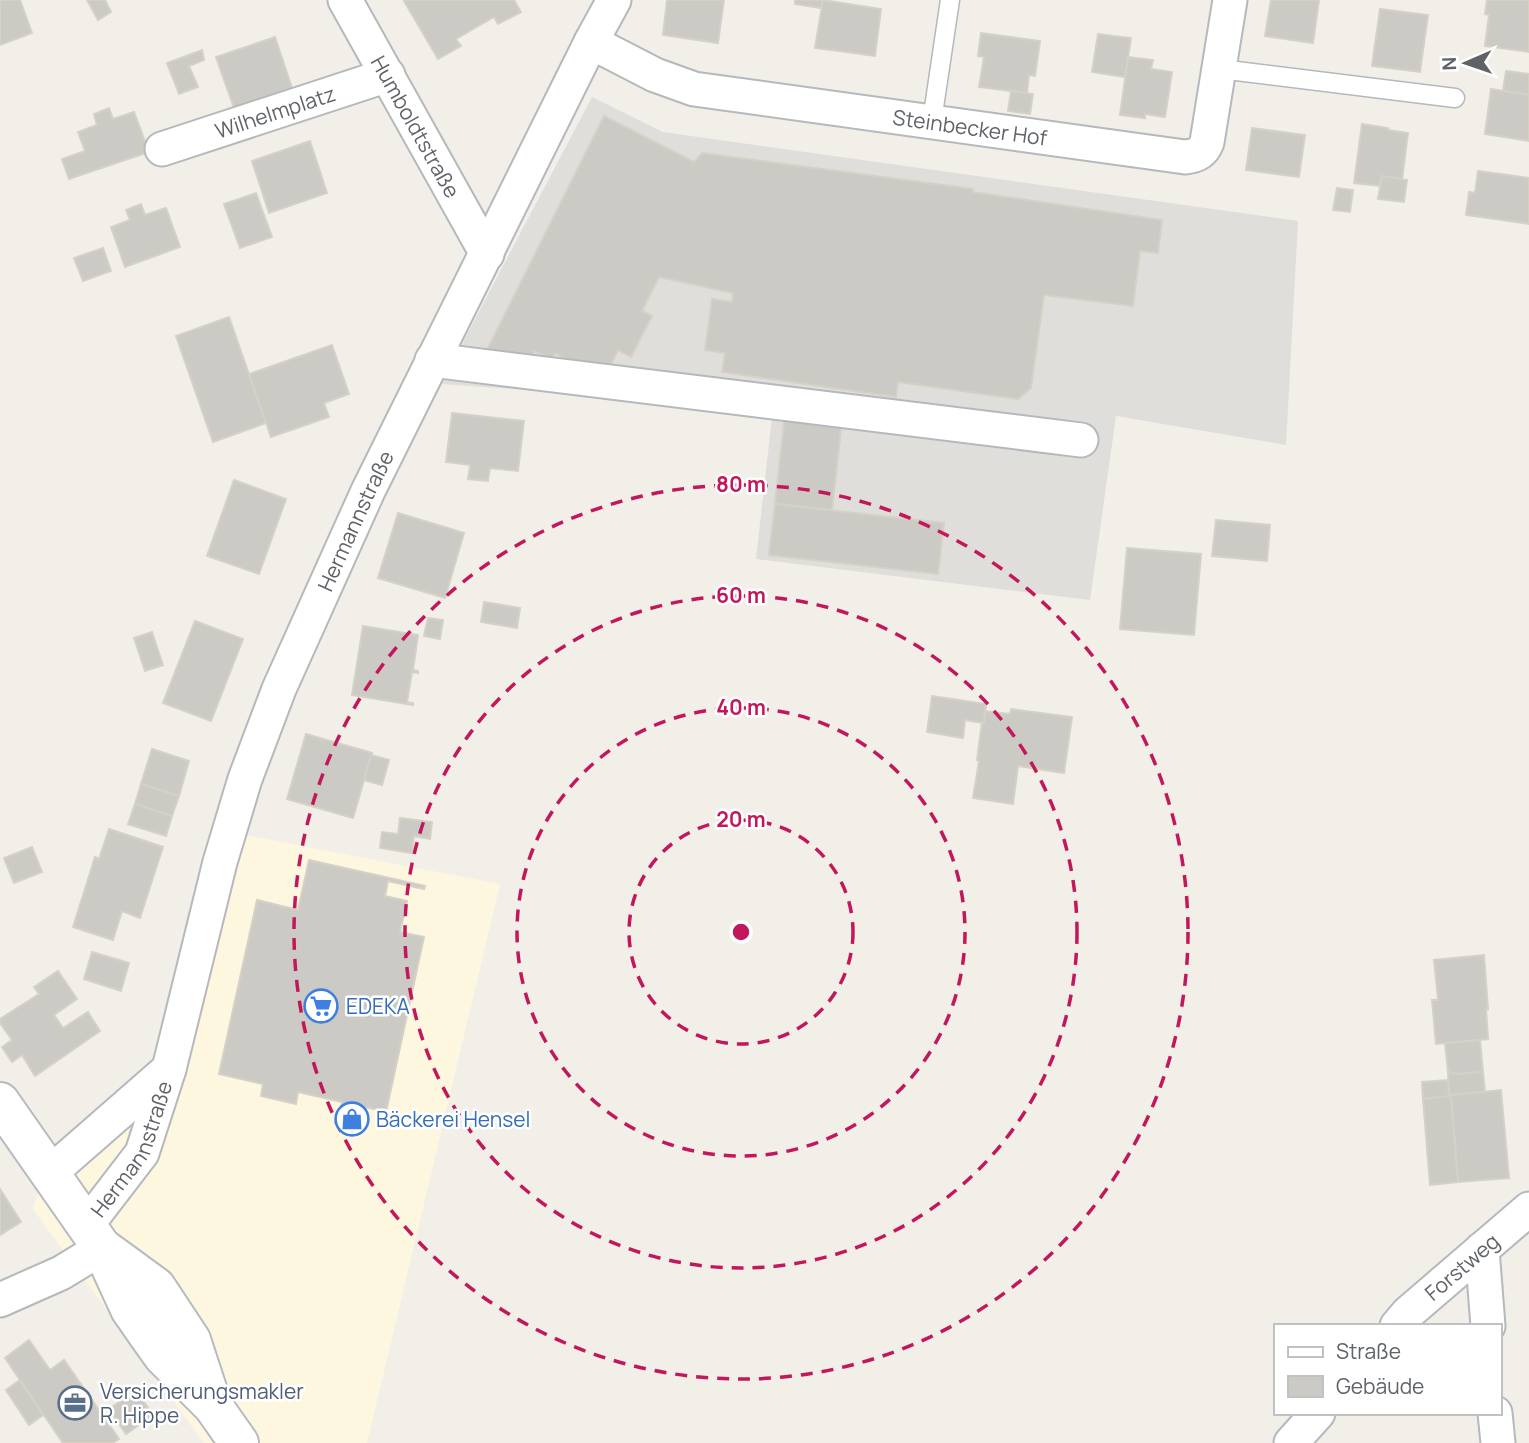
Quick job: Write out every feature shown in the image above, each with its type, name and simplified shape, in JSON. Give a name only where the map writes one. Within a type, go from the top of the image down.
[{"type":"street","name":"Humboldtstraße","points":[[345,0],[487,254]]},
{"type":"street","name":"Hermannstraße","points":[[94,1237],[142,1153],[169,1069],[220,862],[244,779],[279,690],[368,491],[614,0]]},
{"type":"street","name":"Steinbecker Hof","points":[[591,42],[654,75],[694,89],[1192,157],[1200,154],[1207,142],[1230,0]]},
{"type":"street","name":"Wilhelmplatz","points":[[162,149],[388,75]]},
{"type":"street","points":[[432,360],[1081,440]]},
{"type":"street","name":"Hermannstraße","points":[[50,1173],[169,1069]]},
{"type":"street","points":[[0,1102],[94,1237],[156,1287],[191,1340],[213,1406],[239,1443]]},
{"type":"street","name":"Forstweg","points":[[1399,1324],[1529,1209]]},
{"type":"street","points":[[0,1300],[61,1273],[94,1237]]},
{"type":"street","points":[[1482,1249],[1488,1324]]},
{"type":"street","points":[[1292,1443],[1316,1415]]},
{"type":"street","points":[[1495,1415],[1498,1443]]},
{"type":"lane","points":[[932,121],[950,0]]},
{"type":"lane","points":[[1220,69],[1455,98]]},
{"type":"shaded area","points":[[592,97],[663,132],[1298,221],[1286,445],[1116,416],[1090,600],[756,559],[772,417],[633,397],[441,384]]},
{"type":"shaded area","points":[[245,835],[500,884],[367,1443],[204,1443],[33,1209],[45,1167],[170,1060]]},
{"type":"building","points":[[0,0],[20,0],[32,33],[0,45]]},
{"type":"building","points":[[87,0],[105,0],[111,12],[98,20]]},
{"type":"building","points":[[405,0],[514,0],[521,12],[498,24],[494,17],[456,39],[461,46],[438,59]]},
{"type":"building","points":[[667,0],[724,0],[718,43],[663,35]]},
{"type":"building","points":[[795,0],[823,0],[821,8],[795,4]]},
{"type":"building","points":[[823,0],[881,9],[875,56],[815,48]]},
{"type":"building","points":[[1271,0],[1319,0],[1313,43],[1265,36]]},
{"type":"building","points":[[1487,0],[1529,0],[1529,52],[1485,46],[1489,15],[1485,14]]},
{"type":"building","points":[[1380,9],[1428,15],[1420,72],[1372,66]]},
{"type":"building","points":[[981,33],[1040,41],[1035,76],[1029,75],[1027,93],[979,87],[984,57],[978,56]]},
{"type":"building","points":[[1098,34],[1131,38],[1125,77],[1092,72]]},
{"type":"building","points":[[275,37],[292,88],[234,108],[216,57]]},
{"type":"building","points":[[202,50],[204,60],[189,66],[198,87],[179,94],[167,63]]},
{"type":"building","points":[[1128,57],[1153,60],[1151,69],[1172,72],[1165,117],[1145,114],[1145,118],[1120,115]]},
{"type":"building","points":[[1506,71],[1529,74],[1529,95],[1503,91]]},
{"type":"building","points":[[1491,89],[1529,95],[1529,141],[1485,134]]},
{"type":"building","points":[[1011,91],[1033,94],[1030,114],[1008,111]]},
{"type":"building","points":[[109,108],[113,119],[134,112],[149,152],[69,179],[62,159],[85,151],[78,132],[97,125],[94,114]]},
{"type":"building","points":[[604,116],[694,162],[702,153],[973,189],[973,192],[1162,220],[1158,253],[1140,251],[1133,306],[1044,295],[1031,388],[1018,399],[898,382],[896,397],[722,372],[725,353],[705,350],[712,299],[732,302],[733,293],[659,277],[642,311],[652,316],[631,357],[618,350],[606,374],[582,361],[579,366],[555,353],[552,359],[534,351],[527,367],[486,352]]},
{"type":"building","points":[[1362,124],[1408,133],[1402,180],[1382,176],[1380,186],[1354,183]]},
{"type":"building","points":[[1252,128],[1305,135],[1299,177],[1246,170]]},
{"type":"building","points":[[310,141],[327,193],[269,213],[252,161]]},
{"type":"building","points":[[1478,171],[1529,178],[1529,224],[1466,215],[1469,192],[1475,193]]},
{"type":"building","points":[[1382,176],[1407,180],[1404,202],[1378,199]]},
{"type":"building","points":[[1337,188],[1353,190],[1350,212],[1333,210]]},
{"type":"building","points":[[256,193],[272,237],[240,248],[224,204]]},
{"type":"building","points":[[141,204],[145,215],[166,208],[180,247],[125,267],[111,227],[130,220],[126,210]]},
{"type":"building","points":[[103,248],[111,271],[83,281],[74,258]]},
{"type":"building","points":[[229,317],[266,423],[213,442],[176,336]]},
{"type":"building","points":[[332,345],[349,394],[324,403],[329,417],[271,437],[249,374]]},
{"type":"building","points":[[452,413],[524,421],[518,471],[490,468],[488,481],[468,479],[470,465],[446,462]]},
{"type":"building","points":[[785,414],[842,420],[832,510],[775,504]]},
{"type":"building","points":[[234,480],[286,499],[259,574],[207,556]]},
{"type":"building","points":[[775,504],[944,523],[938,574],[769,555]]},
{"type":"building","points":[[398,513],[464,533],[445,598],[378,578]]},
{"type":"building","points":[[1216,520],[1270,525],[1267,561],[1212,556]]},
{"type":"building","points":[[1127,548],[1201,554],[1194,635],[1120,629]]},
{"type":"building","points":[[484,602],[520,608],[517,628],[481,622]]},
{"type":"building","points":[[428,618],[443,620],[440,639],[424,636]]},
{"type":"building","points":[[195,621],[243,639],[211,721],[163,703]]},
{"type":"building","points":[[363,626],[418,635],[413,670],[418,673],[412,672],[407,702],[413,705],[352,695]]},
{"type":"building","points":[[152,632],[163,665],[145,671],[134,638]]},
{"type":"building","points":[[932,696],[986,704],[984,723],[965,720],[963,738],[927,732]]},
{"type":"building","points":[[1011,709],[1072,717],[1064,773],[1018,766],[1013,804],[973,798],[985,711],[1010,714]]},
{"type":"building","points":[[306,734],[372,753],[353,818],[287,799]]},
{"type":"building","points":[[152,749],[189,761],[179,796],[141,784]]},
{"type":"building","points":[[371,755],[389,760],[382,785],[364,780]]},
{"type":"building","points":[[141,784],[179,796],[172,816],[135,804]]},
{"type":"building","points":[[135,804],[172,816],[166,836],[128,824]]},
{"type":"building","points":[[400,818],[432,822],[430,839],[414,836],[412,853],[380,848],[382,832],[398,834]]},
{"type":"building","points":[[109,829],[163,847],[140,918],[122,911],[113,940],[73,927],[95,857],[99,859]]},
{"type":"building","points":[[32,847],[42,872],[14,883],[4,858]]},
{"type":"building","name":"EDEKA","points":[[309,860],[425,886],[424,889],[388,881],[385,896],[407,901],[400,932],[424,937],[386,1112],[365,1107],[364,1111],[341,1106],[342,1102],[298,1092],[296,1104],[261,1096],[263,1084],[219,1074],[257,900],[298,910]]},
{"type":"building","points":[[92,952],[129,963],[121,991],[84,979]]},
{"type":"building","points":[[1484,955],[1488,1039],[1436,1044],[1432,1000],[1438,1000],[1434,960]]},
{"type":"building","points":[[58,971],[77,999],[54,1015],[63,1028],[88,1012],[100,1031],[35,1076],[22,1055],[12,1062],[2,1047],[12,1040],[0,1019],[39,994],[34,987]]},
{"type":"building","points":[[1480,1040],[1483,1072],[1448,1072],[1445,1043]]},
{"type":"building","points":[[1448,1072],[1483,1072],[1485,1092],[1449,1095]]},
{"type":"building","points":[[1448,1080],[1451,1096],[1423,1099],[1422,1082]]},
{"type":"building","points":[[1501,1090],[1509,1178],[1458,1182],[1451,1095]]},
{"type":"building","points":[[1451,1096],[1458,1182],[1430,1185],[1423,1099]]},
{"type":"building","points":[[0,1189],[21,1222],[0,1235]]},
{"type":"building","points":[[29,1340],[50,1370],[64,1360],[119,1439],[113,1443],[63,1443],[5,1358]]},
{"type":"building","points":[[20,1380],[43,1415],[29,1425],[6,1390]]},
{"type":"building","points":[[136,1390],[153,1415],[126,1434],[109,1409]]},
{"type":"place","name":"EDEKA","points":[[321,1006]]},
{"type":"place","name":"Bäckerei Hensel","points":[[352,1119]]},
{"type":"place","name":"Versicherungsmakler R. Hippe","points":[[75,1403]]}]
